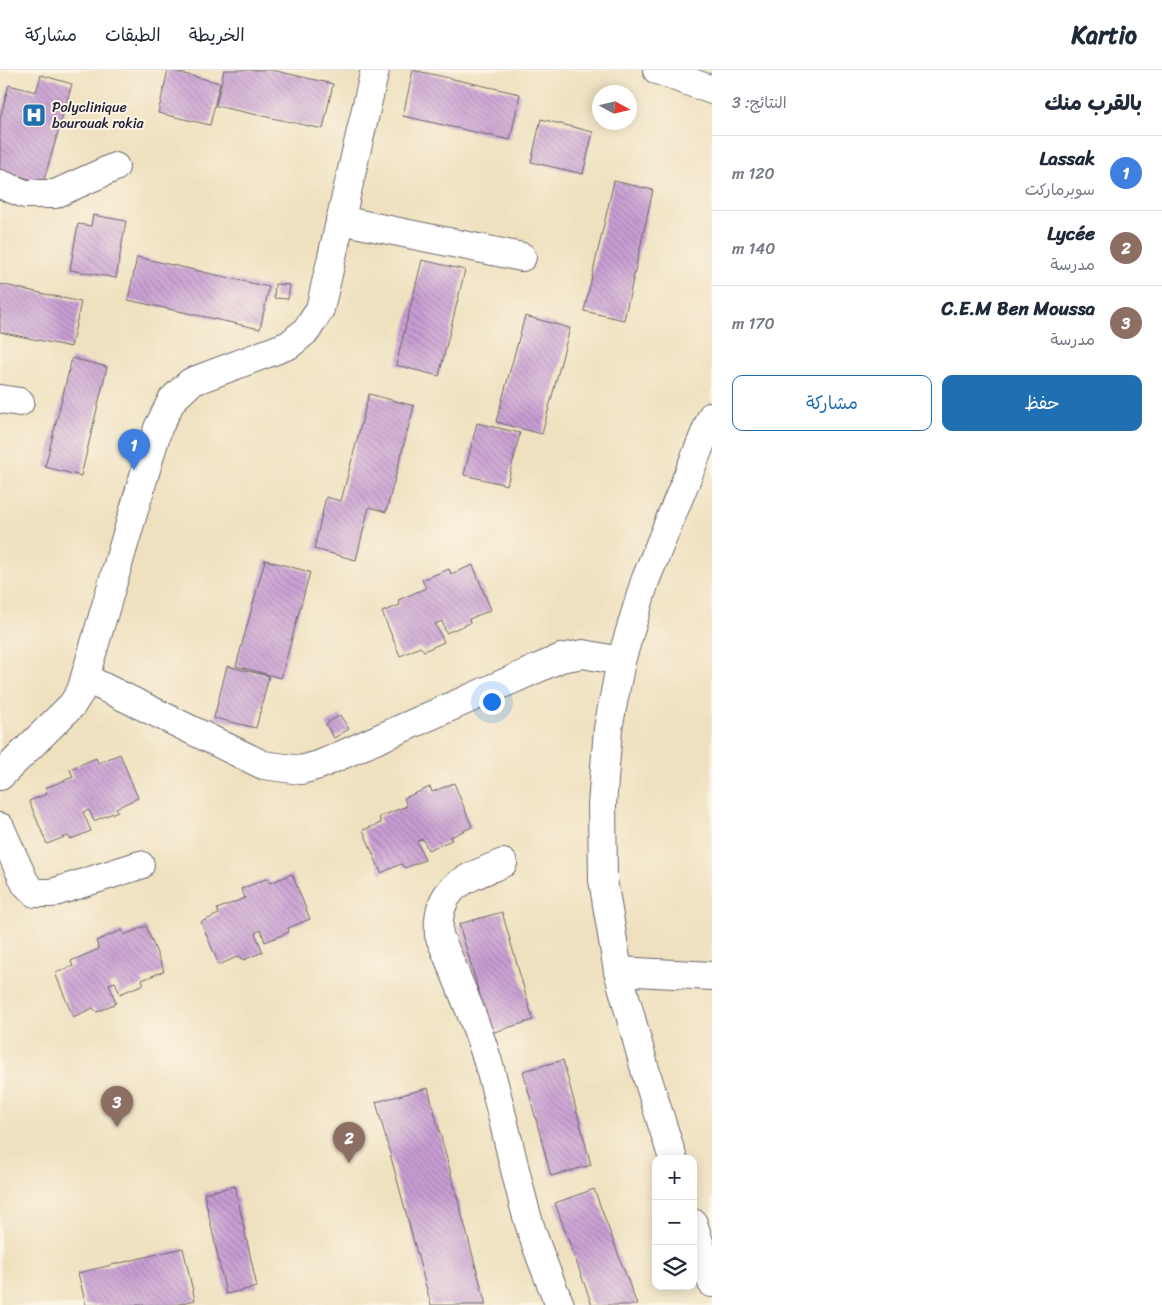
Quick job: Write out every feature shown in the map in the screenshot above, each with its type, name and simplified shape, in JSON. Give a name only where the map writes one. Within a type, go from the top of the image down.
[{"type":"street","points":[[0,776],[72,705],[81,691],[158,428],[172,400],[191,382],[288,344],[307,330],[320,309],[375,70]]},
{"type":"street","points":[[657,70],[712,90]]},
{"type":"street","points":[[0,184],[25,194],[55,194],[115,167]]},
{"type":"street","points":[[340,220],[522,256]]},
{"type":"street","points":[[672,1155],[646,1073],[618,971],[603,880],[602,805],[608,729],[621,661],[645,580],[709,430]]},
{"type":"street","points":[[85,678],[263,765],[301,770],[319,766],[561,658],[583,654],[621,661]]},
{"type":"street","points":[[0,827],[25,883],[35,893],[52,893],[140,866]]},
{"type":"street","points":[[503,864],[466,878],[454,886],[440,908],[439,935],[490,1067],[529,1222],[540,1257],[560,1305]]},
{"type":"street","points":[[618,971],[712,976]]},
{"type":"street","points":[[697,1235],[712,1282]]},
{"type":"building","points":[[168,70],[220,83],[210,125],[158,113]]},
{"type":"building","points":[[224,70],[272,70],[333,84],[323,129],[216,106]]},
{"type":"building","points":[[413,70],[520,94],[510,140],[403,116]]},
{"type":"building","points":[[41,75],[72,84],[43,183],[0,170],[0,118],[9,85],[36,92]]},
{"type":"building","points":[[541,119],[593,132],[583,174],[531,162]]},
{"type":"building","points":[[614,181],[653,190],[624,320],[584,311]]},
{"type":"building","points":[[93,215],[126,221],[116,278],[70,270],[78,224],[91,226]]},
{"type":"building","points":[[137,257],[269,287],[260,329],[128,300]]},
{"type":"building","points":[[422,260],[465,270],[439,376],[396,365]]},
{"type":"building","points":[[0,284],[81,302],[71,347],[0,332]]},
{"type":"building","points":[[275,284],[290,285],[288,299],[274,298]]},
{"type":"building","points":[[525,316],[570,328],[542,434],[496,422]]},
{"type":"building","points":[[72,358],[107,367],[81,476],[45,467]]},
{"type":"building","points":[[369,394],[414,406],[386,512],[369,507],[356,560],[314,549],[326,497],[341,501]]},
{"type":"building","points":[[477,423],[520,433],[507,485],[464,475]]},
{"type":"building","points":[[265,560],[310,572],[281,678],[236,666]]},
{"type":"building","points":[[473,565],[491,610],[469,619],[470,623],[446,633],[442,621],[435,624],[444,642],[424,651],[420,647],[400,656],[382,612],[400,605],[398,600],[426,588],[422,580],[449,569],[451,574]]},
{"type":"building","points":[[227,666],[269,676],[256,728],[214,718]]},
{"type":"building","points":[[340,715],[349,729],[334,738],[326,724]]},
{"type":"building","points":[[120,754],[138,798],[116,808],[118,811],[94,821],[89,810],[83,812],[91,831],[71,839],[67,836],[47,844],[29,801],[47,794],[45,788],[73,777],[70,769],[96,758],[98,763]]},
{"type":"building","points":[[454,783],[472,827],[450,837],[452,840],[428,850],[423,839],[417,841],[425,860],[405,868],[401,864],[381,873],[363,830],[381,823],[379,817],[407,806],[404,798],[430,787],[432,792]]},
{"type":"building","points":[[292,874],[310,919],[288,928],[289,932],[265,942],[261,930],[255,933],[263,952],[243,960],[239,956],[219,965],[201,922],[219,914],[217,909],[245,898],[241,889],[268,878],[270,883]]},
{"type":"building","points":[[502,912],[533,1020],[491,1033],[459,924]]},
{"type":"building","points":[[146,926],[164,971],[142,980],[144,984],[120,994],[115,982],[109,984],[116,1003],[97,1012],[93,1008],[73,1017],[55,973],[73,966],[71,961],[99,949],[96,941],[122,930],[124,935]]},
{"type":"building","points":[[563,1060],[591,1165],[551,1176],[523,1071]]},
{"type":"building","points":[[428,1088],[486,1305],[431,1305],[376,1102]]},
{"type":"building","points":[[235,1186],[257,1287],[226,1294],[204,1193]]},
{"type":"building","points":[[594,1189],[637,1305],[592,1305],[555,1203]]},
{"type":"building","points":[[183,1248],[195,1300],[175,1305],[86,1305],[78,1273]]},
{"type":"place","name":"Polyclinique bourouak rokia","points":[[34,115]]},
{"type":"place","name":"Lassak","points":[[134,470]]},
{"type":"place","name":"C.E.M Ben Moussa","points":[[117,1127]]},
{"type":"place","name":"Lycée","points":[[349,1163]]}]
